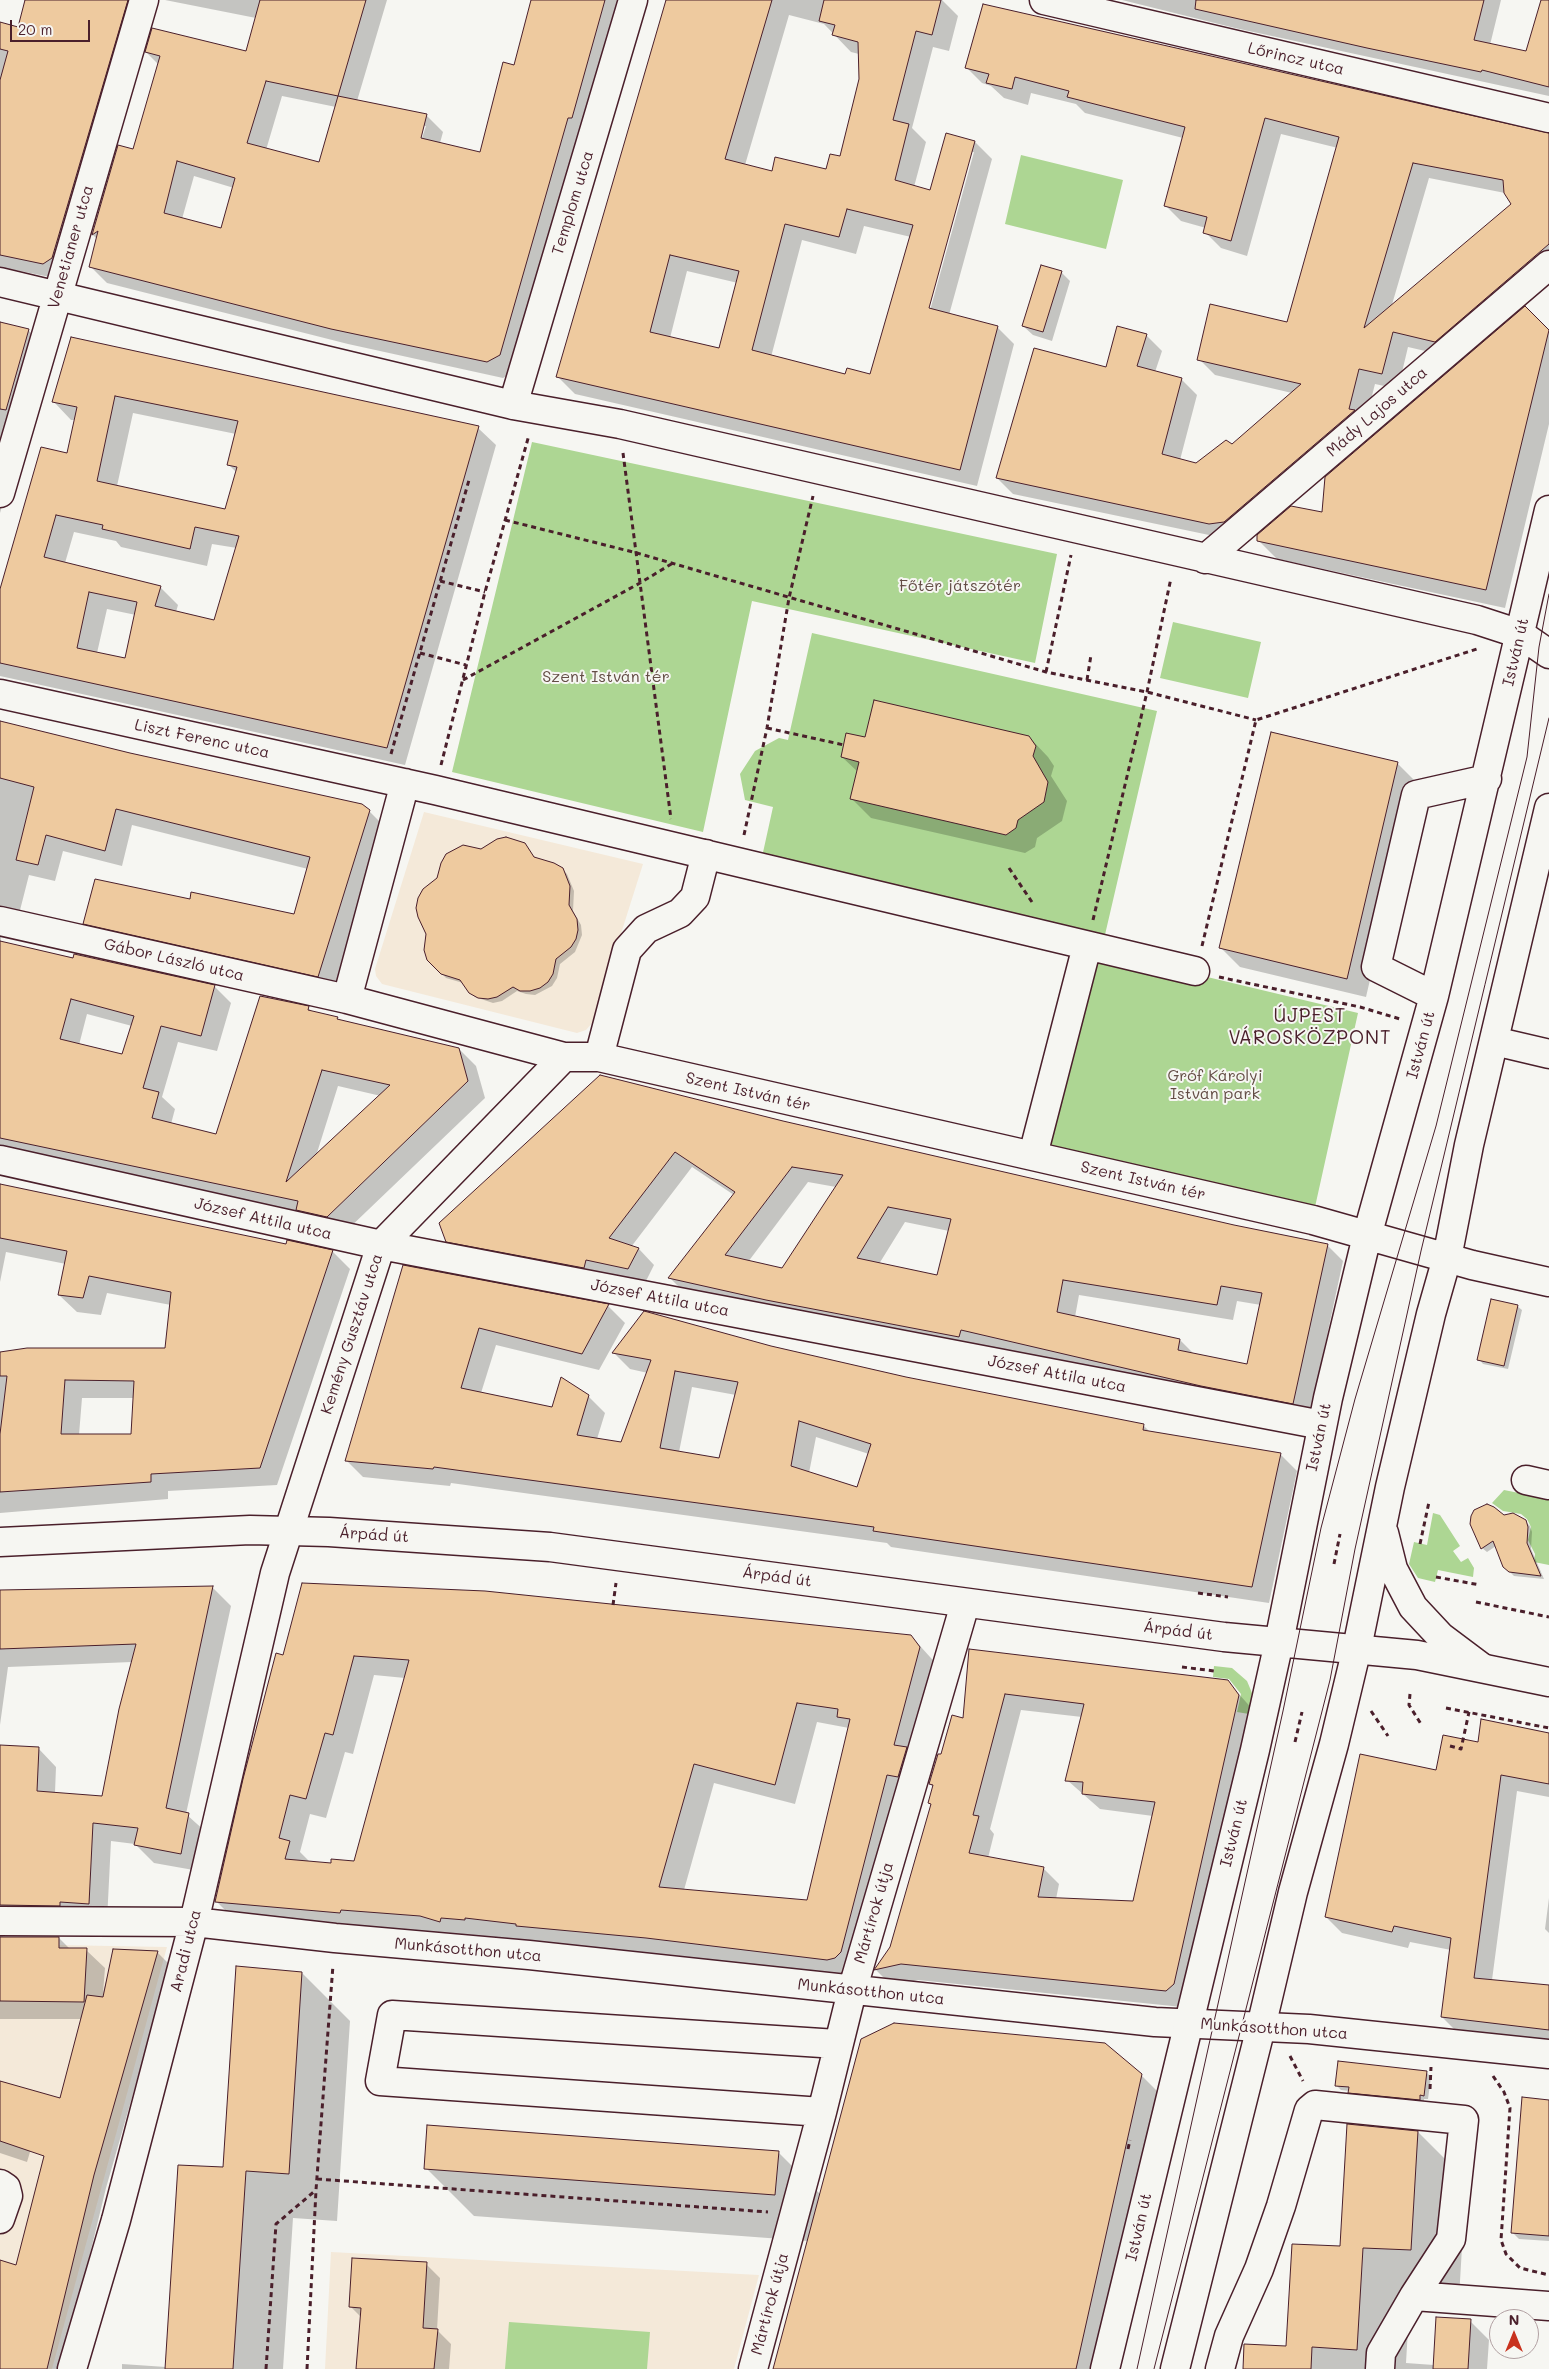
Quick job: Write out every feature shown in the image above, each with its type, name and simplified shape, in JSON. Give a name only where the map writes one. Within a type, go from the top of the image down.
[{"type":"street","name":"Venetianer utca","points":[[0,493],[144,0]]},
{"type":"street","name":"Templom utca","points":[[513,406],[633,0]]},
{"type":"street","name":"Lőrincz utca","points":[[1044,0],[1549,118]]},
{"type":"street","name":"Mády Lajos utca","points":[[1205,559],[1549,266]]},
{"type":"street","points":[[0,282],[57,294],[513,406],[620,424],[1076,530],[1477,620],[1520,634],[1549,654]]},
{"type":"street","name":"István út","points":[[1105,2369],[1255,1750],[1279,1642],[1322,1425],[1367,1236],[1434,996],[1487,779],[1549,510]]},
{"type":"street","name":"Liszt Ferenc utca","points":[[0,694],[435,790],[1195,971]]},
{"type":"street","points":[[1434,996],[1376,967],[1416,795],[1487,779]]},
{"type":"street","points":[[347,1000],[394,781]]},
{"type":"street","points":[[1175,2369],[1262,2027],[1293,1892],[1334,1744],[1357,1648],[1382,1523],[1431,1314],[1447,1258],[1469,1145],[1549,808]]},
{"type":"street","points":[[598,1057],[628,950],[646,930],[680,914],[695,897],[706,854]]},
{"type":"street","name":"Gábor László utca","points":[[0,922],[347,1000]]},
{"type":"street","points":[[1033,1155],[1087,946]]},
{"type":"street","name":"Szent István tér","points":[[347,1000],[564,1057],[598,1057],[1313,1220],[1447,1258],[1549,1282]]},
{"type":"street","points":[[1494,1041],[1549,1054]]},
{"type":"street","name":"Kemény Gusztáv utca","points":[[289,1530],[381,1245],[564,1057]]},
{"type":"street","name":"József Attila utca","points":[[0,1160],[381,1245],[1322,1425]]},
{"type":"street","points":[[1382,1523],[1393,1569],[1413,1607],[1441,1637],[1481,1668]]},
{"type":"street","name":"Árpád út","points":[[0,1542],[250,1530],[289,1530],[550,1547],[965,1604],[1279,1642],[1417,1654],[1549,1682]]},
{"type":"street","name":"Aradi utca","points":[[72,2369],[116,2220],[194,1922],[275,1573],[289,1530]]},
{"type":"street","name":"Mártírok útja","points":[[753,2369],[822,2112],[837,2044],[965,1604]]},
{"type":"street","name":"Munkásotthon utca","points":[[0,1921],[194,1922],[335,1938],[529,1955],[1188,2024],[1309,2029],[1549,2054]]},
{"type":"street","points":[[822,2112],[380,2082],[392,2015],[837,2044]]},
{"type":"street","points":[[1220,2369],[1229,2336],[1259,2269],[1281,2206],[1310,2110],[1315,2105],[1464,2120],[1451,2239],[1414,2296],[1381,2353],[1380,2369]]},
{"type":"street","points":[[0,2184],[6,2188],[8,2196],[0,2219]]},
{"type":"street","points":[[1414,2296],[1549,2306]]},
{"type":"path","points":[[435,790],[485,592],[531,429],[550,412]]},
{"type":"path","points":[[620,424],[675,847]]},
{"type":"path","points":[[738,862],[766,728],[789,598],[819,469]]},
{"type":"path","points":[[394,781],[420,653],[468,480]]},
{"type":"path","points":[[505,520],[673,563],[1046,672],[1147,692],[1256,720],[1479,648]]},
{"type":"path","points":[[1046,672],[1076,530]]},
{"type":"path","points":[[1087,946],[1147,692],[1177,552]]},
{"type":"path","points":[[462,680],[673,563]]},
{"type":"path","points":[[440,582],[485,592]]},
{"type":"path","points":[[420,653],[466,665]]},
{"type":"path","points":[[1087,680],[1091,654]]},
{"type":"path","points":[[1256,720],[1195,971],[1360,1008],[1426,1026]]},
{"type":"path","points":[[766,728],[844,746]]},
{"type":"path","points":[[1420,1544],[1429,1502]]},
{"type":"path","points":[[1334,1564],[1340,1534]]},
{"type":"path","points":[[1436,1576],[1480,1586]]},
{"type":"path","points":[[1198,1593],[1228,1597]]},
{"type":"path","points":[[1476,1602],[1549,1617]]},
{"type":"path","points":[[1182,1668],[1214,1672]]},
{"type":"path","points":[[1410,1694],[1409,1705],[1421,1724]]},
{"type":"path","points":[[1446,1708],[1549,1728]]},
{"type":"path","points":[[1370,1710],[1388,1736]]},
{"type":"path","points":[[1295,1742],[1302,1712]]},
{"type":"path","points":[[1450,1746],[1461,1748],[1469,1712]]},
{"type":"path","points":[[307,2369],[316,2190],[335,1938]]},
{"type":"path","points":[[1488,2069],[1504,2092],[1510,2108],[1501,2240],[1506,2254],[1520,2268],[1549,2275]]},
{"type":"path","points":[[317,2179],[794,2214]]},
{"type":"path","points":[[266,2369],[276,2224],[316,2190]]},
{"type":"shaded area","points":[[424,812],[643,864],[593,1022],[586,1030],[577,1033],[382,984],[376,976],[375,969]]},
{"type":"shaded area","points":[[0,1944],[167,1947],[52,2369],[0,2369]]},
{"type":"shaded area","points":[[331,2252],[759,2275],[734,2369],[325,2369]]},
{"type":"green space","points":[[1021,155],[1123,180],[1106,249],[1005,224]]},
{"type":"green space","name":"Szent István tér","points":[[532,442],[1057,554],[1035,663],[752,601],[703,832],[452,772]]},
{"type":"green space","points":[[1173,622],[1261,642],[1248,698],[1160,678]]},
{"type":"green space","points":[[812,633],[1157,711],[1104,939],[762,857],[773,807],[745,800],[740,774],[755,751],[779,738],[788,740]]},
{"type":"green space","name":"Gróf Károlyi István park","points":[[1090,949],[1358,1013],[1313,1216],[1040,1151]]},
{"type":"green space","points":[[1504,1490],[1549,1499],[1549,1565],[1534,1562],[1535,1554],[1528,1540],[1531,1527],[1527,1519],[1521,1514],[1503,1511],[1492,1503]]},
{"type":"green space","points":[[1433,1513],[1440,1515],[1460,1546],[1453,1551],[1461,1562],[1468,1558],[1474,1568],[1473,1577],[1438,1570],[1435,1582],[1418,1578],[1409,1564],[1414,1542],[1427,1545]]},
{"type":"green space","points":[[1214,1666],[1232,1668],[1247,1681],[1252,1693],[1249,1714],[1237,1712],[1241,1694],[1229,1679],[1213,1677]]},
{"type":"green space","points":[[509,2322],[650,2332],[647,2369],[505,2369]]},
{"type":"building","points":[[25,0],[128,0],[52,258],[43,264],[0,255],[0,80],[8,51],[0,49],[0,22],[18,27]]},
{"type":"building","points":[[260,0],[366,0],[338,96],[427,114],[421,138],[480,152],[503,62],[514,65],[531,0],[605,0],[572,118],[568,118],[500,355],[487,362],[331,329],[89,267],[98,231],[92,235],[118,145],[133,149],[160,56],[145,52],[152,28],[246,51]],"holes":[[[266,81],[338,96],[319,162],[247,143]],[[177,161],[235,178],[221,228],[164,213]]]},
{"type":"building","points":[[666,0],[772,0],[725,159],[772,171],[775,157],[826,169],[830,154],[840,156],[859,79],[858,42],[832,35],[835,25],[819,21],[824,0],[941,0],[932,35],[916,31],[893,120],[909,124],[895,180],[930,190],[946,133],[975,141],[929,308],[998,326],[960,470],[556,377]],"holes":[[[847,209],[913,225],[870,374],[847,368],[845,374],[752,350],[785,224],[839,237]],[[670,255],[739,271],[719,348],[650,332]]]},
{"type":"building","points":[[1196,0],[1484,0],[1474,40],[1526,51],[1541,0],[1549,0],[1549,87],[1482,70],[1481,72],[1367,48],[1195,9]]},
{"type":"building","points":[[983,4],[1549,133],[1549,244],[1435,342],[1393,332],[1382,374],[1359,369],[1349,409],[1355,410],[1224,522],[1209,524],[996,478],[1034,348],[1106,367],[1117,326],[1147,334],[1137,366],[1182,378],[1162,454],[1196,463],[1226,440],[1232,444],[1301,384],[1197,360],[1210,304],[1287,322],[1339,137],[1265,118],[1231,241],[1203,233],[1207,217],[1164,206],[1185,127],[1067,97],[1069,91],[1015,77],[1012,89],[986,83],[989,74],[965,68]],"holes":[[[1413,163],[1503,180],[1504,193],[1511,204],[1364,328]]]},
{"type":"building","points":[[1041,265],[1062,271],[1043,332],[1022,326]]},
{"type":"building","points":[[1525,306],[1549,330],[1486,590],[1257,541],[1257,535],[1291,506],[1322,512],[1325,477]]},
{"type":"building","points":[[0,322],[29,329],[6,410],[0,409]]},
{"type":"building","points":[[71,337],[479,426],[387,748],[0,663],[0,589],[41,447],[67,453],[77,407],[52,402]],"holes":[[[115,396],[238,421],[227,465],[237,467],[225,509],[97,481]],[[56,515],[103,525],[102,529],[190,549],[195,527],[239,536],[214,620],[155,606],[161,586],[44,557]],[[89,592],[137,602],[125,658],[77,648]]]},
{"type":"building","points":[[874,700],[1029,736],[1036,746],[1033,756],[1048,782],[1044,802],[1018,820],[1016,828],[1006,835],[850,799],[859,762],[841,757],[846,733],[865,737]]},
{"type":"building","points":[[0,721],[130,753],[362,804],[370,810],[318,977],[83,924],[95,879],[190,899],[191,892],[294,914],[310,857],[116,809],[105,851],[46,835],[38,865],[16,860],[34,787],[0,778]]},
{"type":"building","points":[[1271,732],[1398,762],[1347,979],[1219,948]]},
{"type":"building","points":[[506,837],[525,843],[534,857],[563,868],[570,886],[569,905],[577,919],[578,930],[576,939],[571,947],[556,959],[553,974],[548,982],[540,988],[520,991],[513,987],[497,997],[488,999],[478,998],[469,993],[460,980],[441,974],[427,960],[424,950],[426,934],[416,908],[418,898],[423,889],[437,878],[441,863],[446,854],[463,845],[481,849],[497,839]]},
{"type":"building","points":[[0,941],[73,958],[74,954],[215,985],[201,1036],[161,1026],[143,1088],[159,1092],[152,1118],[216,1134],[260,996],[309,1006],[308,1010],[338,1017],[337,1019],[459,1048],[468,1081],[327,1217],[296,1210],[298,1201],[0,1138]],"holes":[[[71,999],[134,1016],[122,1054],[60,1039]],[[322,1070],[390,1085],[286,1182]]]},
{"type":"building","points":[[600,1075],[783,1121],[1234,1225],[1328,1244],[1293,1404],[1201,1386],[961,1330],[959,1337],[766,1300],[668,1278],[735,1192],[675,1152],[609,1238],[639,1248],[628,1269],[586,1260],[584,1268],[446,1242],[439,1223]],"holes":[[[792,1167],[843,1175],[782,1268],[725,1255]],[[888,1207],[951,1219],[937,1275],[857,1258]],[[1063,1280],[1217,1305],[1221,1286],[1262,1293],[1247,1364],[1178,1350],[1180,1339],[1057,1312]]]},
{"type":"building","points":[[0,1184],[286,1244],[287,1240],[333,1250],[260,1468],[151,1474],[151,1482],[0,1492],[0,1434],[7,1376],[0,1376],[0,1352],[27,1348],[165,1348],[171,1292],[89,1276],[83,1298],[58,1295],[67,1251],[0,1238]],"holes":[[[65,1380],[134,1381],[131,1434],[61,1434]]]},
{"type":"building","points":[[403,1265],[609,1304],[582,1354],[479,1328],[461,1388],[552,1407],[561,1377],[589,1395],[577,1435],[621,1442],[651,1360],[612,1353],[644,1311],[771,1346],[906,1377],[1144,1424],[1143,1430],[1281,1453],[1252,1587],[873,1531],[874,1527],[434,1467],[433,1469],[345,1461]],"holes":[[[675,1371],[738,1382],[719,1458],[660,1448]],[[799,1421],[871,1444],[857,1487],[791,1466]]]},
{"type":"building","points":[[1491,1299],[1518,1305],[1504,1366],[1477,1360]]},
{"type":"building","points":[[1487,1504],[1504,1515],[1513,1513],[1526,1520],[1528,1527],[1527,1543],[1541,1576],[1509,1572],[1503,1567],[1493,1541],[1481,1549],[1470,1524],[1471,1516],[1474,1510]]},
{"type":"building","points":[[302,1583],[485,1591],[911,1635],[920,1647],[894,1745],[907,1747],[898,1777],[887,1775],[841,1952],[835,1958],[827,1960],[646,1938],[516,1926],[516,1924],[465,1918],[465,1920],[441,1918],[440,1922],[420,1916],[341,1910],[340,1913],[215,1902],[243,1779],[276,1653],[283,1655]],"holes":[[[354,1656],[409,1660],[354,1861],[331,1859],[331,1863],[285,1859],[290,1841],[279,1838],[290,1795],[306,1799],[325,1733],[333,1735]],[[797,1703],[838,1709],[837,1717],[850,1719],[807,1900],[659,1887],[694,1764],[775,1785]]]},
{"type":"building","points":[[213,1586],[166,1808],[189,1813],[181,1854],[134,1845],[138,1828],[93,1823],[89,1904],[60,1902],[60,1906],[0,1905],[0,1745],[39,1747],[37,1791],[102,1796],[119,1709],[136,1644],[0,1649],[0,1590]]},
{"type":"building","points":[[969,1649],[1228,1680],[1239,1695],[1174,1984],[1166,1991],[901,1964],[874,1970],[890,1947],[931,1804],[928,1803],[933,1785],[929,1784],[938,1754],[941,1754],[952,1715],[963,1718]],"holes":[[[1005,1694],[1084,1704],[1065,1781],[1083,1782],[1082,1794],[1155,1802],[1133,1901],[1038,1897],[1044,1867],[969,1853],[979,1816],[973,1815]]]},
{"type":"building","points":[[1481,1719],[1549,1733],[1549,1784],[1501,1775],[1474,1978],[1549,1985],[1549,2030],[1441,2017],[1451,1938],[1394,1926],[1392,1932],[1325,1917],[1360,1754],[1436,1770],[1443,1735],[1478,1742]]},
{"type":"building","points":[[0,1937],[59,1937],[59,1948],[87,1948],[84,2002],[0,2001]]},
{"type":"building","points":[[113,1949],[158,1951],[94,2175],[47,2369],[0,2369],[0,2260],[16,2265],[44,2156],[0,2141],[0,2081],[60,2098],[87,1995],[103,1997]]},
{"type":"building","points":[[236,1966],[302,1972],[289,2174],[246,2171],[233,2369],[165,2369],[178,2165],[223,2167]]},
{"type":"building","points":[[894,2023],[1105,2043],[1142,2074],[1076,2369],[773,2369],[861,2039]]},
{"type":"building","points":[[1338,2061],[1427,2071],[1424,2096],[1420,2095],[1420,2100],[1348,2093],[1349,2087],[1335,2086]]},
{"type":"building","points":[[1522,2097],[1549,2100],[1549,2236],[1511,2233]]},
{"type":"building","points":[[1347,2124],[1418,2131],[1411,2250],[1363,2248],[1357,2350],[1312,2347],[1311,2369],[1243,2369],[1244,2344],[1286,2346],[1292,2244],[1340,2246]]},
{"type":"building","points":[[427,2125],[779,2151],[775,2195],[424,2169]]},
{"type":"building","points":[[352,2258],[427,2262],[423,2328],[438,2329],[434,2369],[356,2369],[361,2308],[349,2307]]},
{"type":"building","points":[[1436,2317],[1471,2319],[1468,2369],[1433,2369]]},
{"type":"tram line","points":[[1137,2369],[1283,1711],[1321,1528],[1355,1399],[1436,1126],[1527,757],[1539,647],[1549,594]]},
{"type":"tram line","points":[[1154,2369],[1330,1680],[1355,1549],[1421,1251],[1549,718]]},
{"type":"district","name":"ÚJPEST VÁROSKÖZPONT","points":[[1310,1027]]},
{"type":"park label","name":"Főtér játszótér","points":[[960,586]]}]
